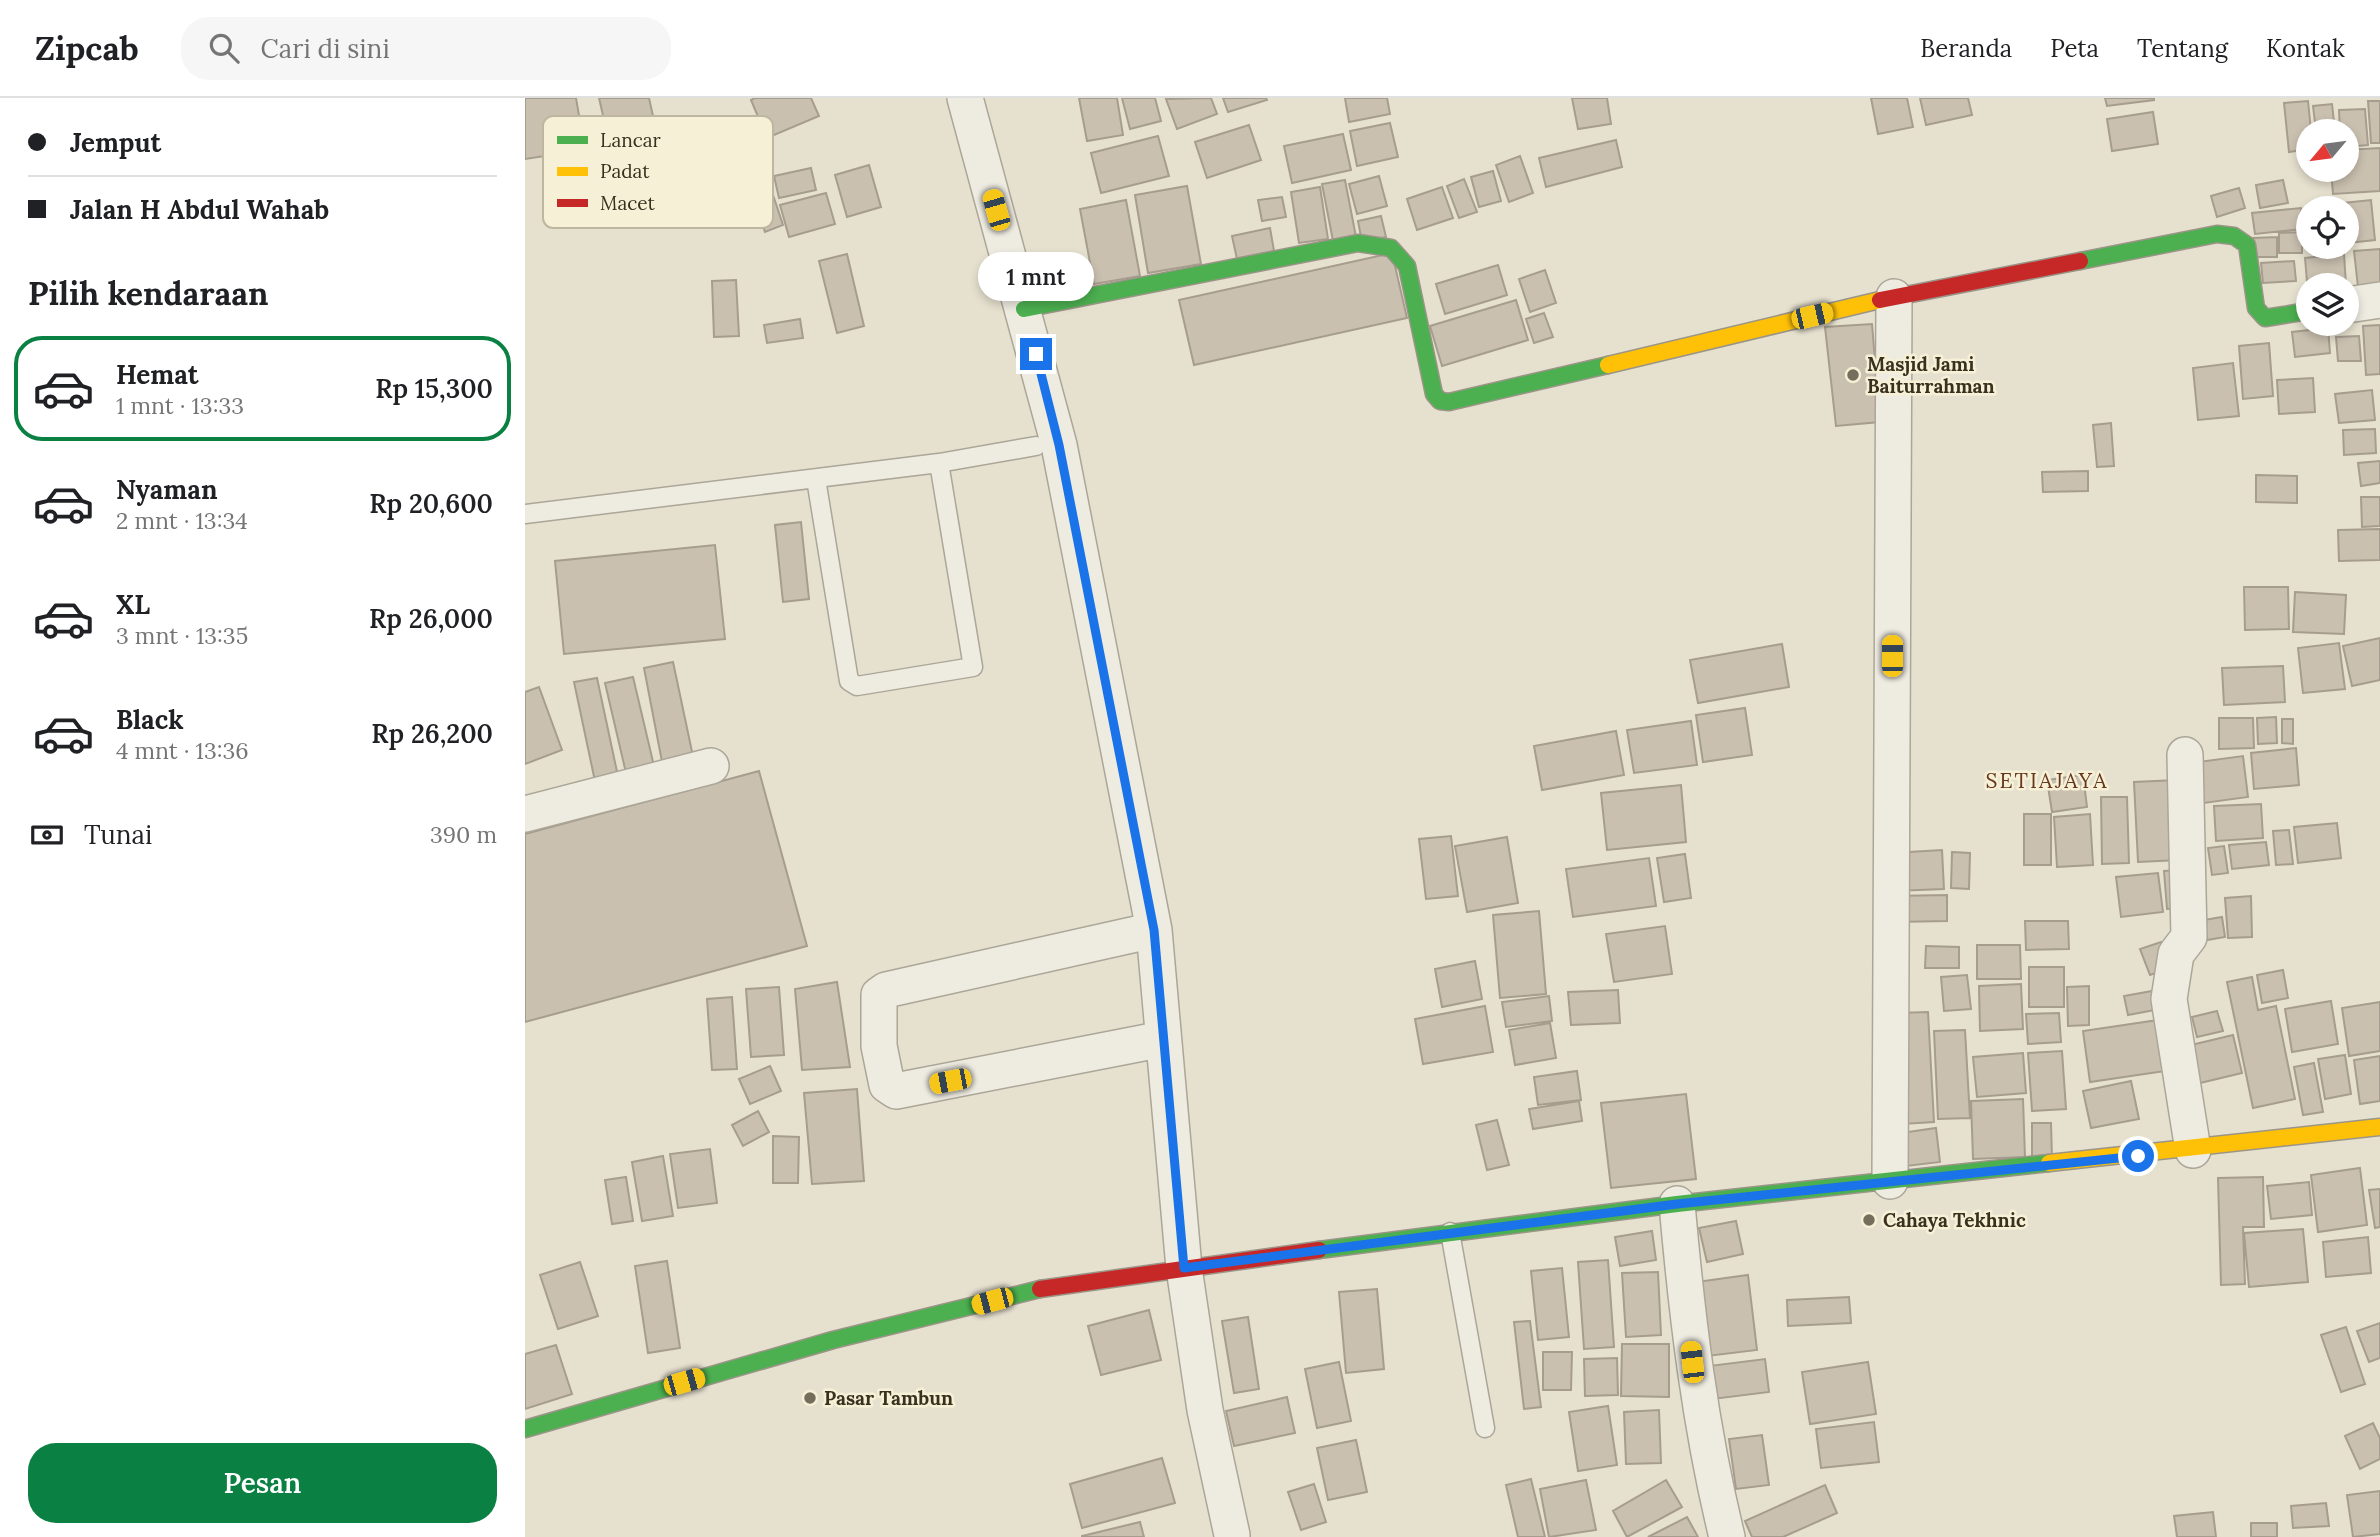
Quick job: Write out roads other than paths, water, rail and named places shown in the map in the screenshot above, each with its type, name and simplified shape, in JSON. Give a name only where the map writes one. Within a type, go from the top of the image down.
[{"type":"street","points":[[965,98],[1059,445],[1154,930],[1184,1268],[1205,1410],[1232,1535]]},
{"type":"street","points":[[1024,309],[1358,243],[1391,248],[1407,265],[1434,394],[1440,401],[1449,402],[1894,297],[2217,234],[2234,236],[2247,244],[2256,308],[2265,318],[2296,313]]},
{"type":"street","points":[[1889,1181],[1894,297]]},
{"type":"street","points":[[2359,303],[2380,300]]},
{"type":"street","points":[[2185,755],[2189,937],[2176,954],[2169,999],[2193,1150]]},
{"type":"street","points":[[525,814],[711,765]]},
{"type":"street","points":[[1154,930],[886,990],[879,995],[879,1046],[887,1085],[896,1091],[1163,1039]]},
{"type":"street","points":[[525,1429],[833,1340],[1029,1291],[1450,1232],[1677,1204],[2193,1150],[2380,1127]]},
{"type":"street","points":[[1677,1204],[1692,1362],[1727,1537]]},
{"type":"lane","points":[[525,514],[939,463],[1036,446]]},
{"type":"lane","points":[[815,479],[849,681],[857,686],[972,667],[939,463]]},
{"type":"lane","points":[[1450,1232],[1485,1428]]},
{"type":"place","name":"Masjid Jami Baiturrahman","points":[[1853,375]]},
{"type":"place","name":"Cahaya Tekhnic","points":[[1869,1220]]},
{"type":"place","name":"Pasar Tambun","points":[[810,1398]]},
{"type":"district","name":"SETIAJAYA","points":[[2047,780]]}]
